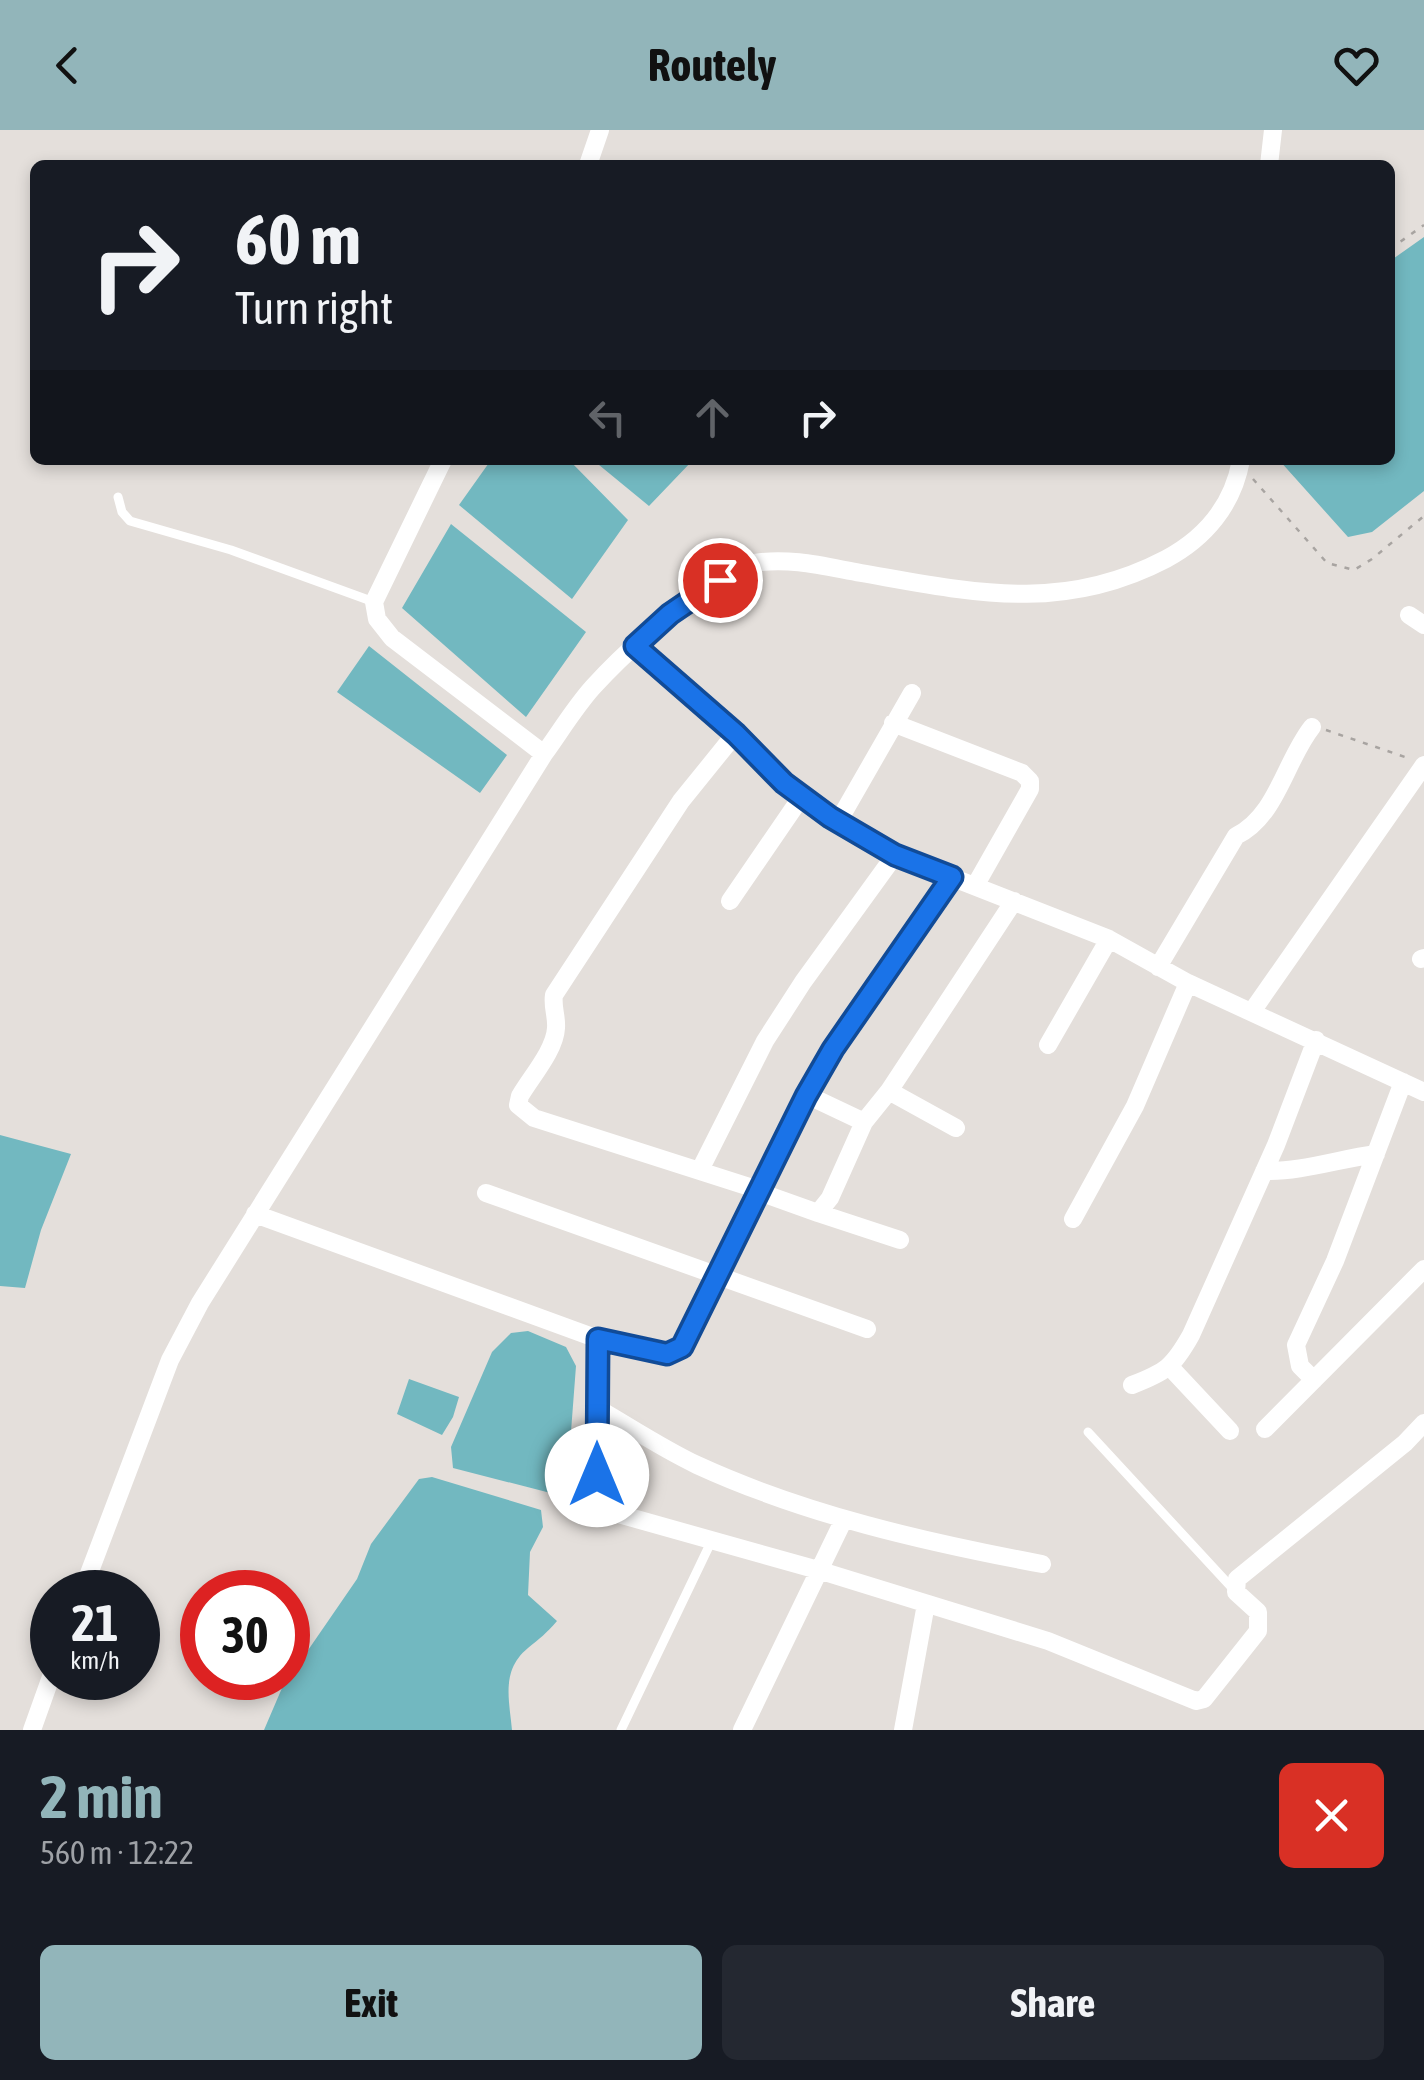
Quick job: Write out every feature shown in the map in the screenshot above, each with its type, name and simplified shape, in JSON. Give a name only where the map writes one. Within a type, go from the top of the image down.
[{"type":"street","points":[[590,160],[600,130]]},
{"type":"street","points":[[1270,160],[1273,130]]},
{"type":"street","points":[[441,465],[374,602],[378,619],[392,638],[544,754]]},
{"type":"street","points":[[90,1570],[170,1360],[200,1303],[544,754],[592,688],[635,646],[670,614],[752,563],[791,561],[1002,596],[1042,595],[1097,584],[1146,569],[1185,549],[1208,530],[1228,500],[1240,465]]},
{"type":"street","points":[[635,646],[736,734],[784,783],[838,822],[895,855],[1109,938],[1188,983],[1424,1092]]},
{"type":"street","points":[[838,822],[912,693]]},
{"type":"street","points":[[893,723],[1022,772],[1030,781],[1030,790],[975,886]]},
{"type":"street","points":[[1158,967],[1228,848],[1271,800],[1312,727]]},
{"type":"street","points":[[736,734],[681,801],[554,994],[554,1041],[518,1105],[534,1118],[700,1170],[900,1240]]},
{"type":"street","points":[[1253,1010],[1416,762]]},
{"type":"street","points":[[730,901],[802,796]]},
{"type":"street","points":[[700,1170],[765,1041],[802,982],[895,855]]},
{"type":"street","points":[[256,1214],[598,1339],[667,1354],[676,1352],[682,1347],[806,1096],[846,1026],[952,877]]},
{"type":"street","points":[[818,1213],[830,1198],[864,1122],[889,1091],[1014,901]]},
{"type":"street","points":[[1048,1045],[1109,938]]},
{"type":"street","points":[[1073,1219],[1135,1106],[1188,983]]},
{"type":"street","points":[[1132,1385],[1164,1373],[1191,1335],[1264,1172],[1316,1040]]},
{"type":"street","points":[[1314,1380],[1300,1366],[1296,1345],[1335,1261],[1404,1082]]},
{"type":"street","points":[[889,1091],[956,1128]]},
{"type":"street","points":[[806,1096],[864,1122]]},
{"type":"street","points":[[1264,1172],[1294,1171],[1332,1160],[1376,1154]]},
{"type":"street","points":[[486,1192],[867,1328]]},
{"type":"street","points":[[1266,1429],[1424,1269]]},
{"type":"street","points":[[598,1339],[597,1508],[818,1570],[1048,1641],[1196,1702],[1204,1699],[1258,1631],[1258,1612],[1236,1592],[1237,1580],[1405,1443],[1424,1423]]},
{"type":"street","points":[[1170,1367],[1230,1430]]},
{"type":"street","points":[[597,1408],[697,1465],[844,1519],[940,1544],[1042,1564]]},
{"type":"street","points":[[742,1730],[844,1519]]},
{"type":"street","points":[[903,1730],[926,1604]]},
{"type":"street","points":[[32,1730],[43,1700]]},
{"type":"lane","points":[[118,497],[122,512],[130,521],[263,560],[374,602]]},
{"type":"lane","points":[[1088,1432],[1236,1592]]},
{"type":"lane","points":[[621,1730],[712,1540]]},
{"type":"path","points":[[1395,245],[1424,225]]},
{"type":"path","points":[[1243,465],[1327,563],[1354,570],[1424,516]]},
{"type":"path","points":[[1312,727],[1416,762]]},
{"type":"water","points":[[1424,237],[1424,491],[1372,532],[1348,537],[1283,465],[1395,465],[1395,257]]},
{"type":"water","points":[[487,465],[574,465],[628,520],[572,599],[459,505]]},
{"type":"water","points":[[599,465],[688,465],[649,506]]},
{"type":"water","points":[[451,524],[586,632],[526,717],[402,608]]},
{"type":"water","points":[[369,646],[507,755],[480,793],[337,692]]},
{"type":"water","points":[[0,1135],[71,1154],[41,1230],[25,1288],[0,1286]]},
{"type":"water","points":[[528,1331],[566,1347],[576,1366],[566,1497],[453,1468],[451,1447],[492,1352],[511,1333]]},
{"type":"water","points":[[409,1379],[459,1397],[442,1435],[397,1414]]},
{"type":"water","points":[[432,1477],[541,1510],[543,1527],[530,1552],[528,1595],[557,1621],[519,1657],[510,1675],[512,1730],[264,1730],[277,1700],[310,1700],[310,1647],[357,1579],[371,1544],[419,1479]]},
{"type":"route","points":[[597,1475],[598,1339],[667,1354],[682,1347],[806,1096],[846,1026],[952,877],[895,855],[830,817],[784,783],[736,734],[635,646],[670,614],[720,580]]}]
